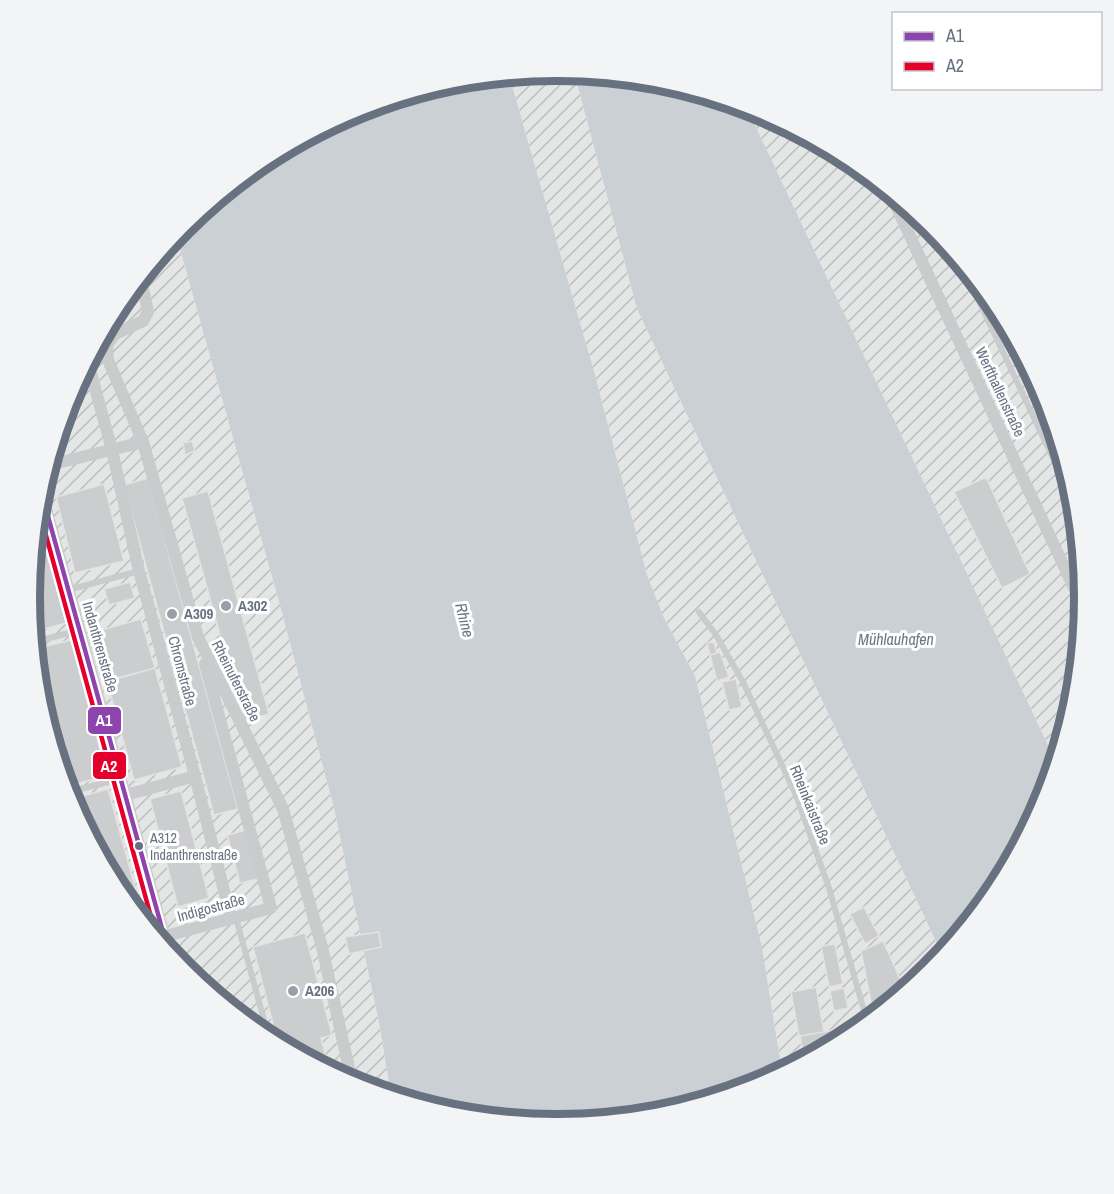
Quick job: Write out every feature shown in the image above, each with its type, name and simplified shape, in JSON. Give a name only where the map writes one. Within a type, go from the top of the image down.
[{"type":"street","name":"Werfthallenstraße","points":[[897,208],[1073,586]]},
{"type":"street","name":"Rheinuferstraße","points":[[143,288],[148,312],[143,321],[115,333],[107,345],[108,360],[143,442],[198,637],[284,809],[322,947],[349,1069]]},
{"type":"street","name":"Chromstraße","points":[[91,375],[112,450],[139,571],[233,918]]},
{"type":"street","points":[[58,463],[143,442]]},
{"type":"street","name":"Indanthrenstraße","points":[[47,514],[126,795],[158,924]]},
{"type":"street","name":"Indigostraße","points":[[167,935],[271,908],[198,637]]},
{"type":"street","points":[[126,795],[195,776]]},
{"type":"lane","points":[[977,297],[1057,466]]},
{"type":"lane","points":[[69,590],[139,571]]},
{"type":"lane","name":"Rheinkaistraße","points":[[699,612],[716,635],[743,682],[796,795],[829,888],[864,1012]]},
{"type":"lane","points":[[43,640],[80,630]]},
{"type":"lane","points":[[78,790],[121,779]]},
{"type":"lane","points":[[233,918],[264,1022]]},
{"type":"shaded area","points":[[576,81],[637,309],[938,945],[898,985],[871,1007],[815,1044],[781,1062],[762,947],[695,676],[664,618],[647,575],[595,375],[511,83]]},
{"type":"shaded area","points":[[752,119],[815,150],[871,187],[898,209],[945,256],[967,283],[1004,339],[1020,369],[1034,399],[1056,463],[1064,496],[1072,563],[1074,597],[1069,664],[1064,698],[1050,750]]},
{"type":"shaded area","points":[[179,246],[278,598],[334,808],[380,1028],[389,1085],[359,1074],[299,1044],[243,1007],[216,985],[169,938],[128,884],[110,855],[80,795],[58,731],[45,664],[40,597],[45,530],[58,463],[80,399],[110,339],[147,283]]},
{"type":"water","name":"Mühlauhafen","points":[[576,81],[658,90],[691,98],[752,119],[1050,750],[1034,795],[1004,855],[967,911],[938,945],[637,309]]},
{"type":"water","name":"Rhine","points":[[511,83],[595,375],[647,575],[664,618],[695,676],[762,947],[781,1062],[755,1074],[691,1096],[658,1104],[591,1112],[557,1114],[490,1109],[456,1104],[389,1085],[380,1028],[334,808],[278,598],[179,246],[216,209],[243,187],[299,150],[329,134],[359,120],[423,98],[456,90]]},
{"type":"building","points":[[192,441],[195,451],[185,455],[183,443]]},
{"type":"building","points":[[986,477],[1030,574],[1002,588],[954,492]]},
{"type":"building","name":"A309","points":[[148,478],[238,809],[214,815],[124,485]]},
{"type":"building","points":[[104,484],[124,561],[75,573],[56,497]]},
{"type":"building","name":"A302","points":[[208,491],[269,714],[244,721],[182,498]]},
{"type":"building","points":[[44,542],[66,623],[42,630],[40,597]]},
{"type":"building","points":[[130,582],[135,598],[109,605],[104,589]]},
{"type":"building","points":[[141,619],[155,668],[101,683],[87,634]]},
{"type":"building","points":[[71,640],[107,776],[76,784],[47,679],[43,647]]},
{"type":"building","points":[[714,643],[717,653],[710,655],[707,644]]},
{"type":"building","points":[[720,652],[729,677],[717,681],[710,655]]},
{"type":"building","points":[[155,668],[182,767],[134,780],[107,681]]},
{"type":"building","points":[[736,679],[742,707],[729,710],[722,682]]},
{"type":"building","points":[[108,789],[138,898],[110,855],[81,797]]},
{"type":"building","points":[[181,791],[209,898],[178,907],[150,799]]},
{"type":"building","points":[[246,830],[259,879],[240,883],[227,835]]},
{"type":"building","points":[[864,907],[879,936],[865,944],[850,914]]},
{"type":"building","points":[[379,932],[381,947],[349,954],[345,937]]},
{"type":"building","name":"A206","points":[[305,933],[332,1035],[321,1038],[326,1058],[274,1029],[253,947]]},
{"type":"building","points":[[883,941],[901,982],[872,1006],[861,951]]},
{"type":"building","points":[[835,944],[843,984],[829,987],[821,946]]},
{"type":"building","points":[[816,987],[824,1032],[799,1036],[791,992]]},
{"type":"building","points":[[844,988],[848,1008],[834,1011],[830,991]]},
{"type":"building","points":[[839,1029],[803,1051],[800,1036]]},
{"type":"transit line","name":"A1","points":[[47,514],[162,930]]},
{"type":"transit line","name":"A2","points":[[45,531],[151,915]]},
{"type":"place","name":"A302","points":[[226,606]]},
{"type":"place","name":"A309","points":[[172,614]]},
{"type":"place","name":"A312 Indanthrenstraße","points":[[139,846]]},
{"type":"place","name":"A206","points":[[293,991]]}]
